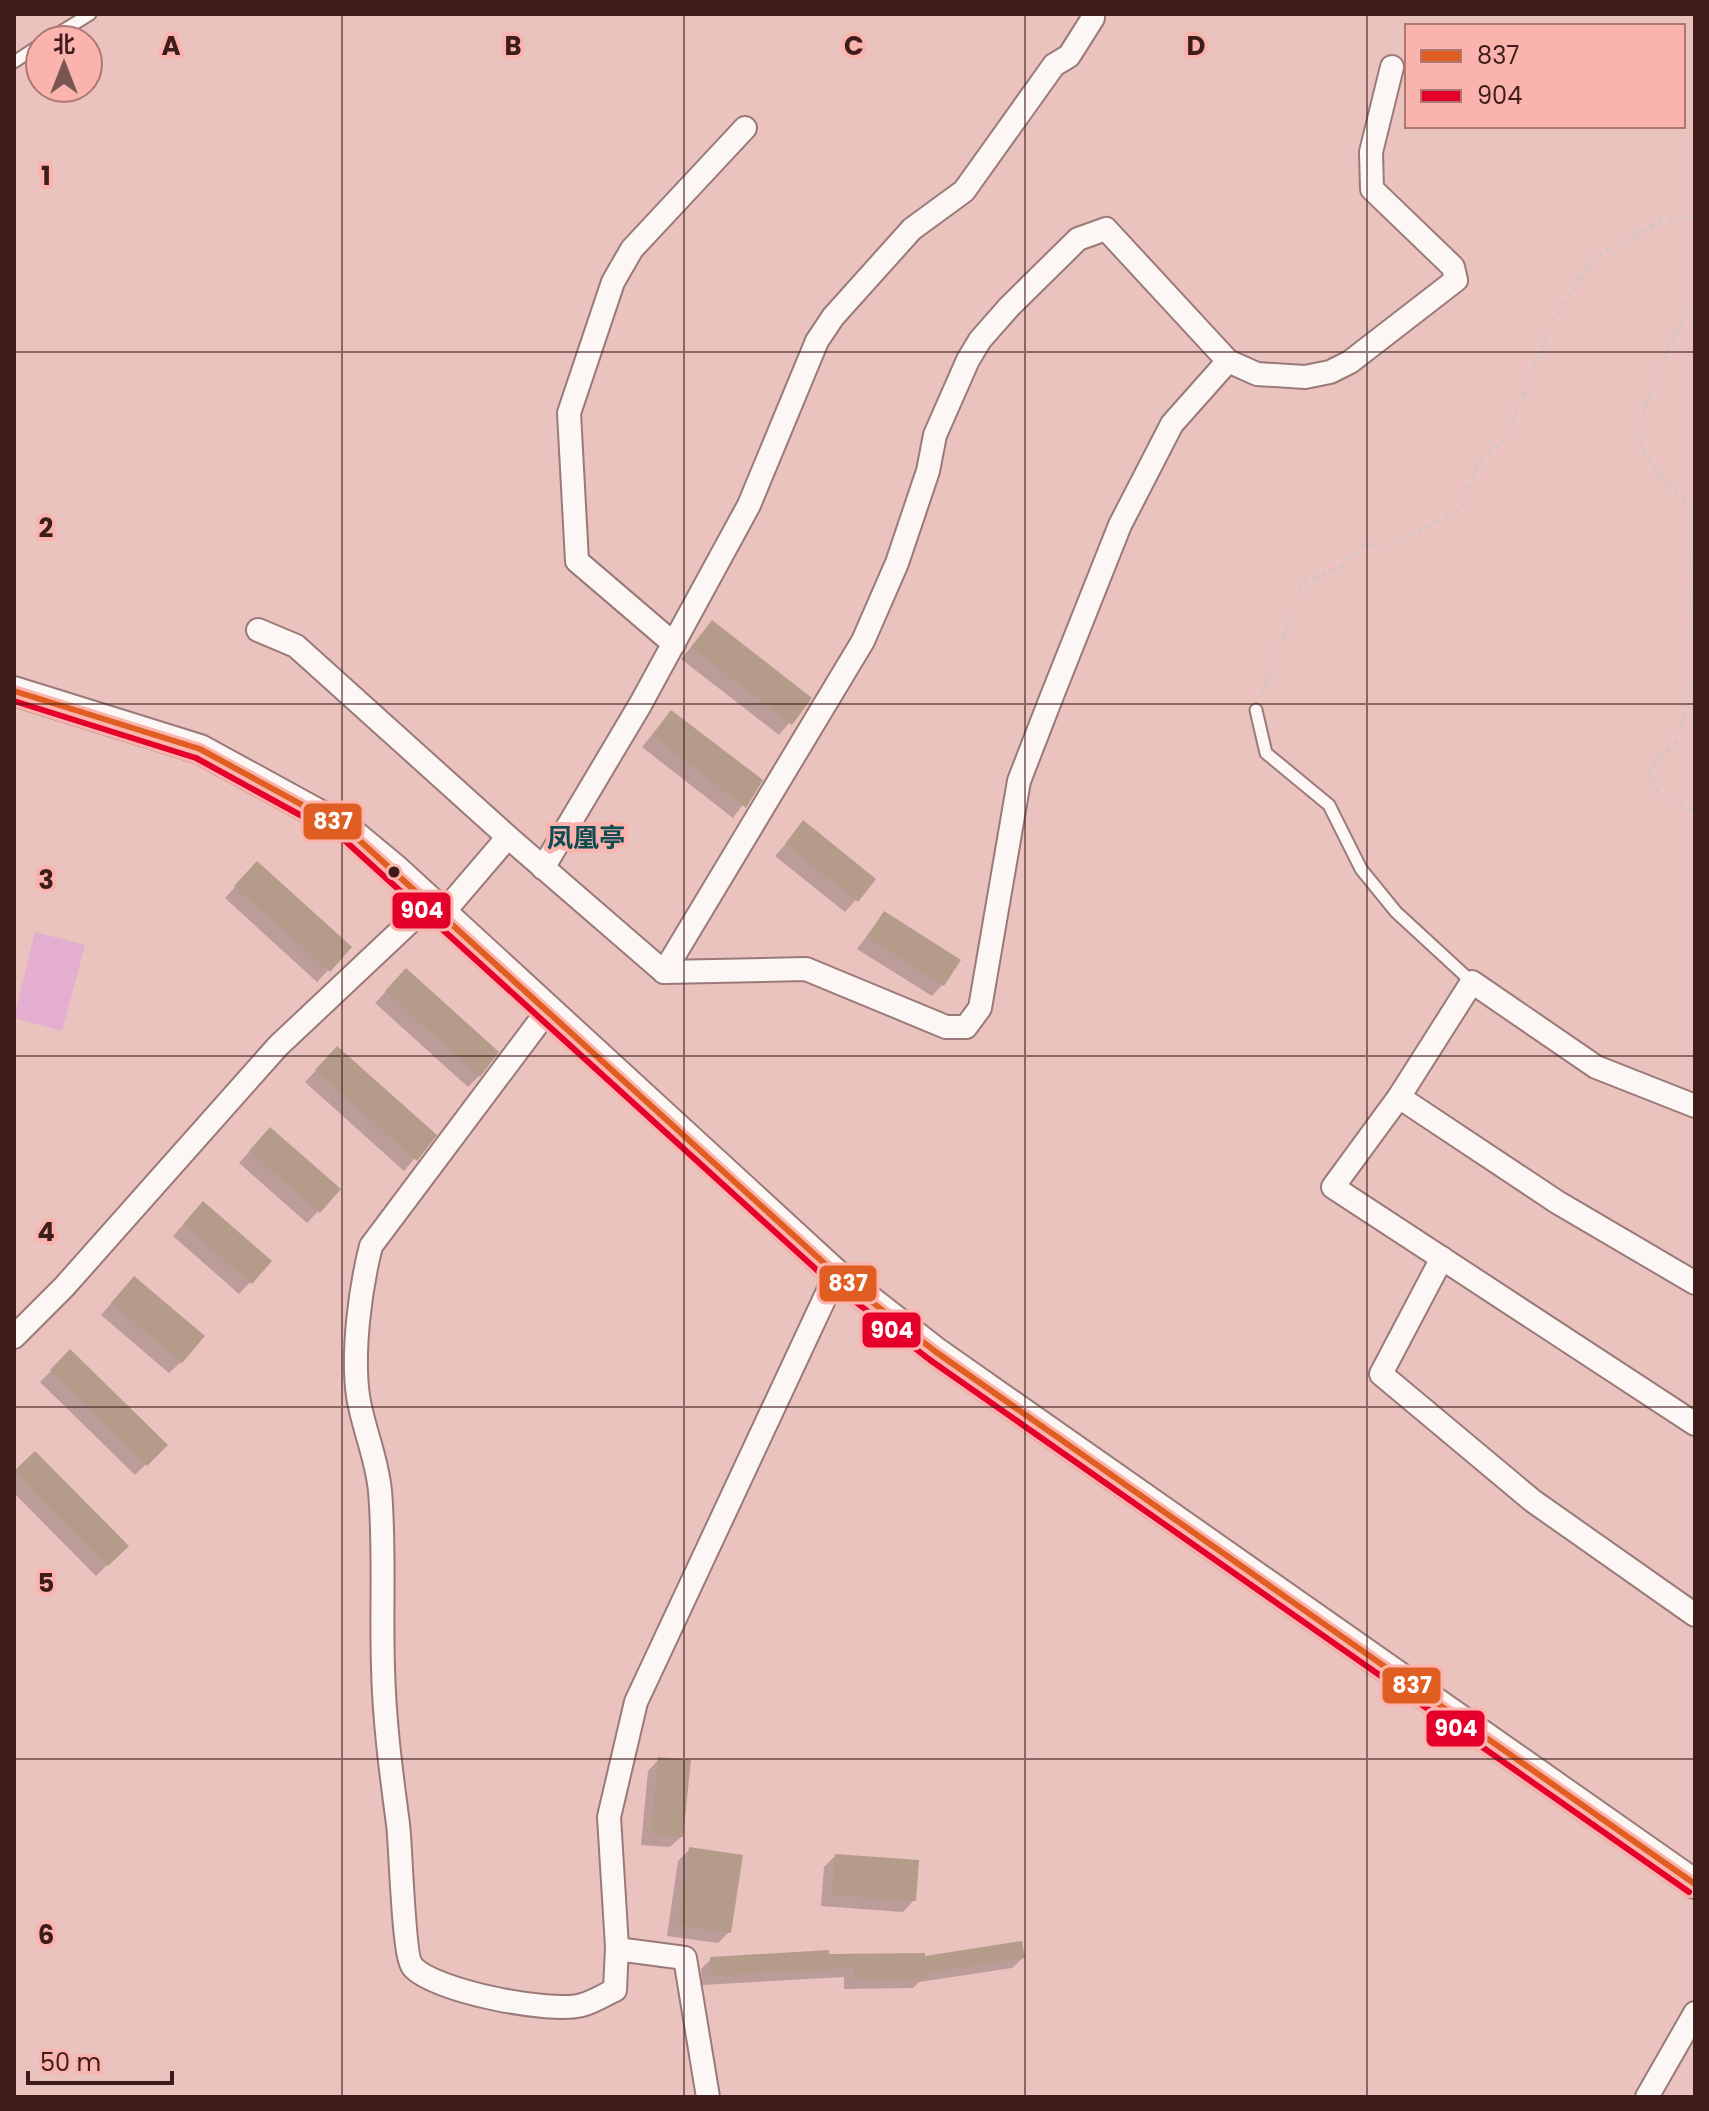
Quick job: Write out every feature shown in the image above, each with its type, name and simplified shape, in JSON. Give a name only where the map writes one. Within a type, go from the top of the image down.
[{"type":"street","points":[[543,868],[674,644],[749,505],[817,341],[833,317],[912,229],[964,191],[1054,65],[1069,56],[1093,18]]},
{"type":"street","points":[[664,972],[863,641],[897,563],[940,422],[968,360],[980,340],[1009,307],[1078,239],[1106,229],[1228,361],[1257,374],[1305,377],[1330,372],[1350,362],[1456,280],[1453,267],[1372,189],[1371,152],[1392,67]]},
{"type":"street","points":[[674,644],[577,561],[569,413],[613,282],[632,249],[745,128]]},
{"type":"street","points":[[258,630],[296,646],[664,972],[806,969],[946,1027],[966,1027],[980,1008],[1019,781],[1050,701],[1120,525],[1165,437],[1172,424],[1228,361]]},
{"type":"street","points":[[14,691],[200,749],[348,830],[836,1274],[936,1352],[1695,1884]]},
{"type":"street","points":[[14,1337],[64,1287],[278,1046],[437,908],[508,837]]},
{"type":"street","points":[[1695,1106],[1596,1067],[1472,982],[1399,1097],[1333,1187],[1695,1424]]},
{"type":"street","points":[[548,1010],[371,1246],[361,1283],[362,1307],[357,1331],[358,1397],[375,1452],[380,1490],[388,1746],[404,1867],[406,1952],[412,1967],[425,1976],[489,1998],[535,2006],[580,2006],[615,1990],[617,1949],[609,1817],[636,1702],[836,1274]]},
{"type":"street","points":[[1399,1097],[1557,1202],[1695,1283]]},
{"type":"street","points":[[1442,1258],[1381,1374],[1533,1501],[1695,1615]]},
{"type":"street","points":[[617,1949],[685,1958],[708,2097]]},
{"type":"street","points":[[1647,2097],[1695,2013]]},
{"type":"lane","points":[[1256,710],[1266,753],[1329,805],[1361,869],[1396,912],[1472,982]]},
{"type":"path","points":[[1256,710],[1303,583],[1343,566],[1364,545],[1397,544],[1460,509],[1478,463],[1506,438],[1553,321],[1595,257],[1662,220],[1695,216]]},
{"type":"path","points":[[1695,306],[1687,310],[1650,391],[1641,444],[1653,466],[1691,507],[1692,632],[1695,647]]},
{"type":"path","points":[[1695,674],[1678,741],[1649,769],[1659,795],[1695,811]]},
{"type":"shaded area","points":[[35,932],[85,945],[62,1031],[14,1018]]},
{"type":"building","points":[[712,620],[812,698],[792,725],[691,647]]},
{"type":"building","points":[[671,710],[763,780],[746,808],[652,735]]},
{"type":"building","points":[[803,820],[876,879],[858,902],[785,844]]},
{"type":"building","points":[[257,861],[352,947],[330,972],[234,886]]},
{"type":"building","points":[[884,911],[961,960],[944,986],[867,937]]},
{"type":"building","points":[[406,968],[499,1052],[480,1077],[385,991]]},
{"type":"building","points":[[337,1046],[437,1135],[417,1161],[315,1070]]},
{"type":"building","points":[[270,1127],[341,1189],[320,1213],[249,1151]]},
{"type":"building","points":[[203,1201],[272,1261],[252,1284],[183,1224]]},
{"type":"building","points":[[134,1276],[205,1336],[182,1363],[111,1303]]},
{"type":"building","points":[[70,1349],[168,1445],[147,1466],[50,1370]]},
{"type":"building","points":[[35,1451],[129,1546],[108,1566],[14,1471]]},
{"type":"building","points":[[658,1757],[691,1760],[683,1837],[651,1834]]},
{"type":"building","points":[[689,1847],[743,1855],[731,1933],[678,1925]]},
{"type":"building","points":[[835,1854],[919,1860],[916,1901],[832,1895]]},
{"type":"building","points":[[1022,1941],[1025,1958],[926,1973],[926,1978],[854,1979],[854,1968],[712,1976],[710,1957],[829,1950],[829,1954],[925,1953],[925,1956]]},
{"type":"transit line","name":"837","points":[[14,691],[200,749],[348,830],[836,1274],[936,1352],[1695,1884]]},
{"type":"transit line","name":"904","points":[[14,701],[196,758],[342,838],[829,1281],[930,1360],[1689,1892]]},
{"type":"district","name":"凤凰亭","points":[[586,838]]}]
